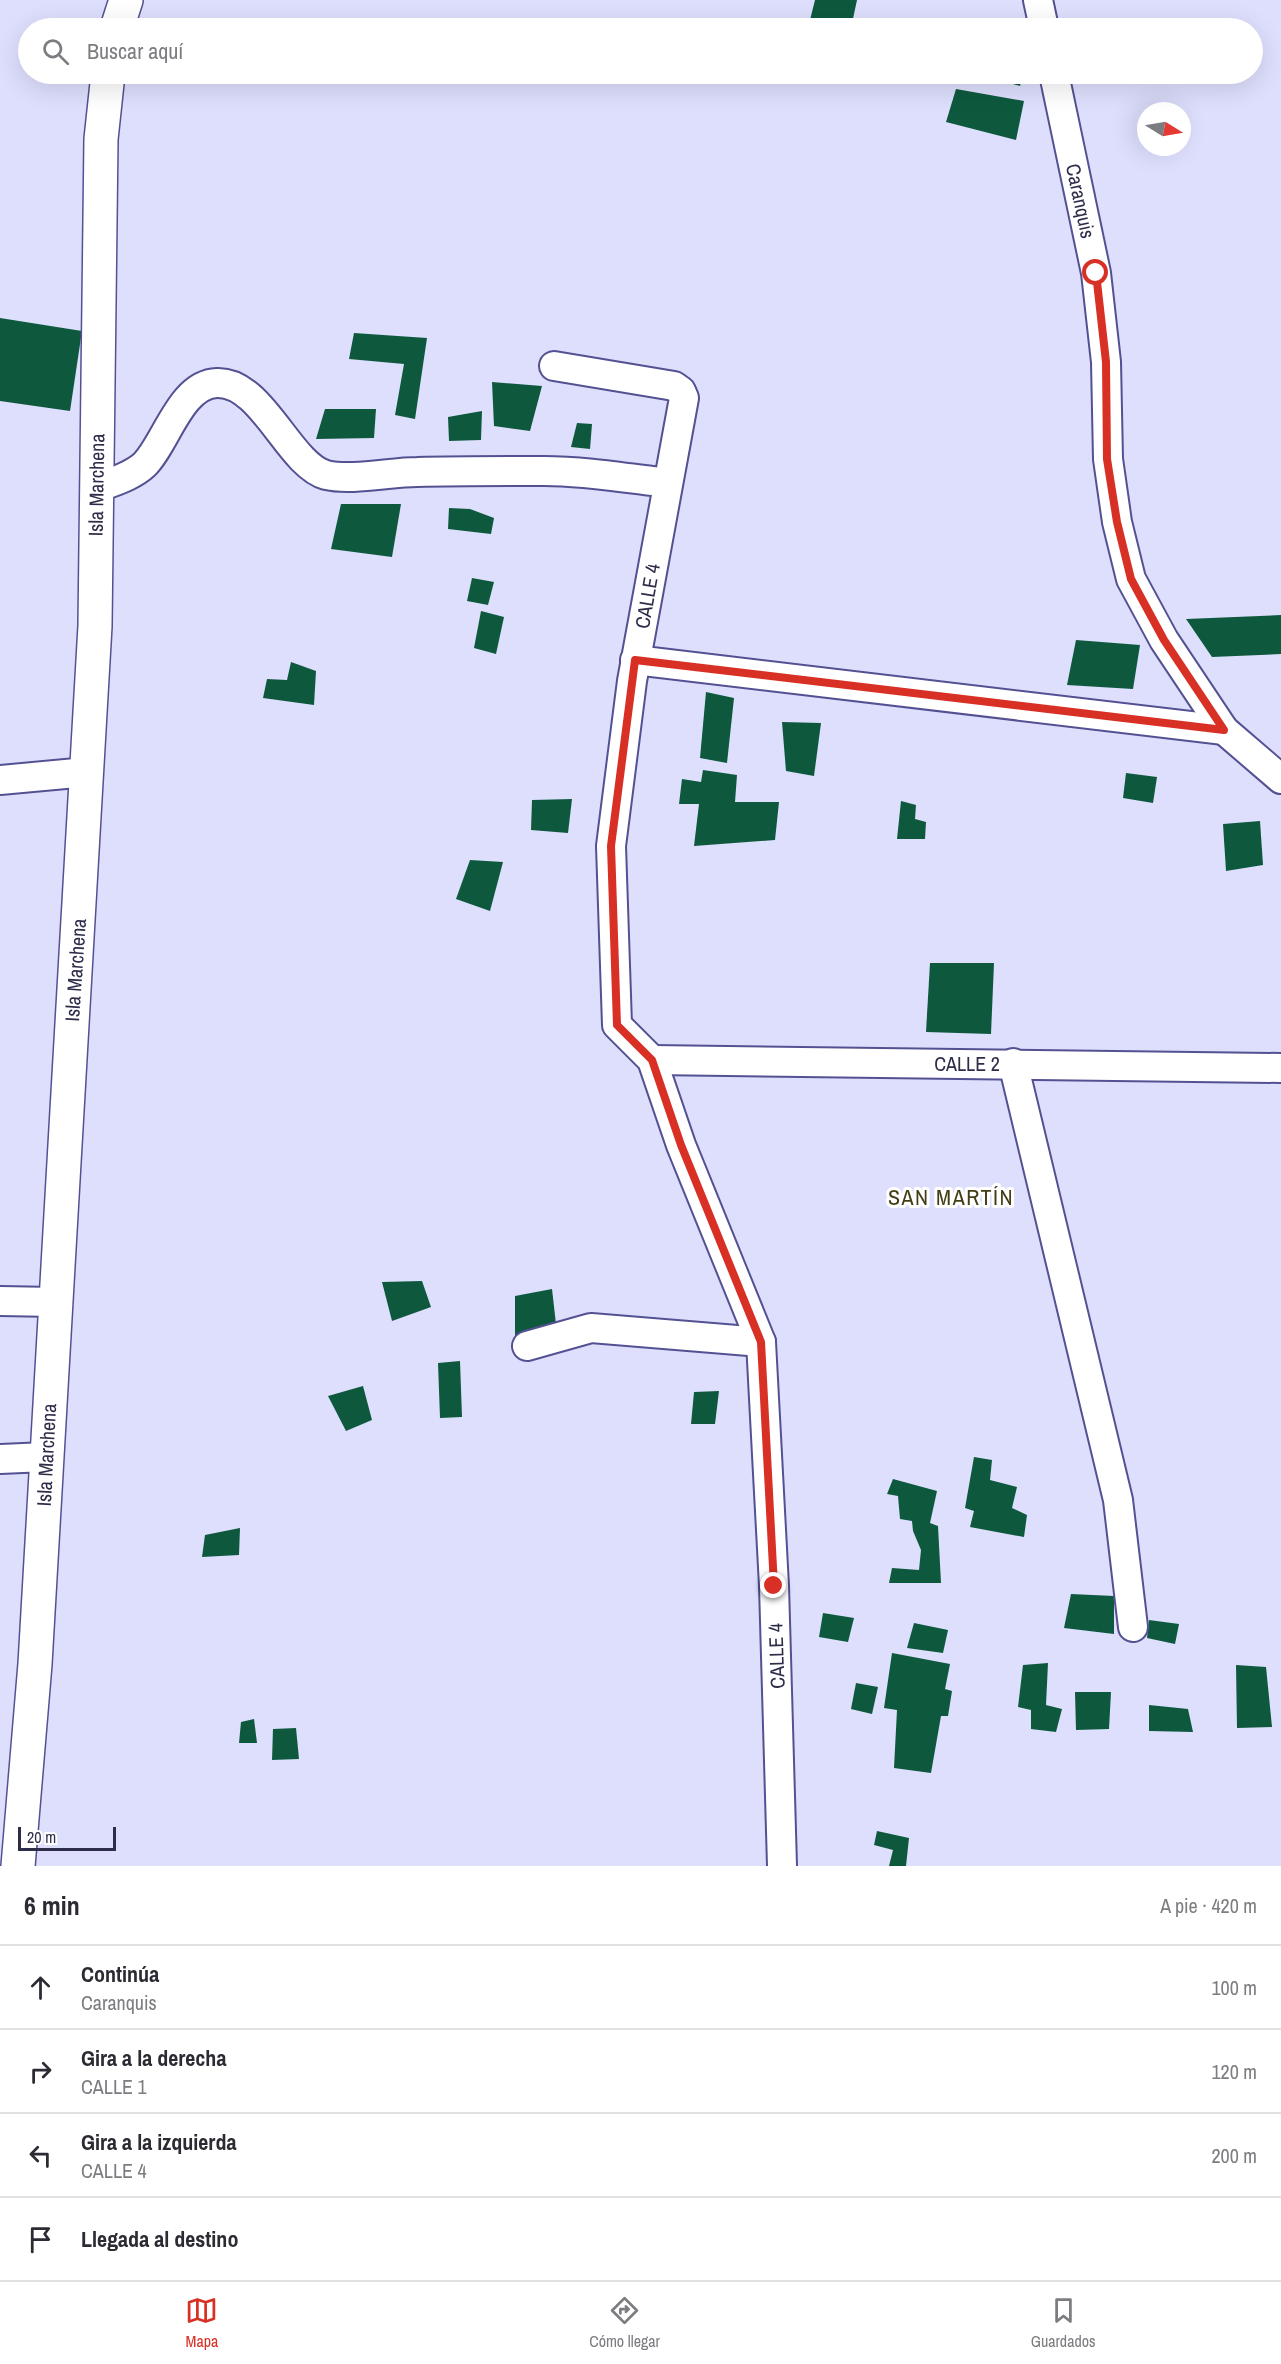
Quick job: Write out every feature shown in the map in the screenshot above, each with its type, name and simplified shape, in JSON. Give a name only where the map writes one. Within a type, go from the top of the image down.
[{"type":"street","points":[[120,18],[126,0]]},
{"type":"street","points":[[1038,0],[1042,18]]},
{"type":"street","name":"Isla Marchena","points":[[18,1866],[35,1664],[54,1302],[87,772],[94,626],[101,139],[107,84]]},
{"type":"street","name":"Caranquis","points":[[1056,84],[1096,273],[1106,362],[1107,459],[1117,522],[1131,579],[1164,640],[1224,730],[1281,779]]},
{"type":"street","name":"CALLE 4","points":[[554,366],[674,386],[681,391],[683,407],[635,660],[611,846],[617,1025],[652,1060],[681,1145],[761,1342],[774,1586],[782,1866]]},
{"type":"street","points":[[95,489],[131,474],[146,463],[169,424],[194,393],[209,384],[219,383],[251,397],[313,469],[332,476],[416,472],[545,471],[667,483]]},
{"type":"street","points":[[635,660],[1224,730]]},
{"type":"street","points":[[0,780],[87,772]]},
{"type":"street","name":"CALLE 2","points":[[652,1060],[1281,1068]]},
{"type":"street","points":[[1013,1063],[1118,1500],[1133,1627]]},
{"type":"street","points":[[0,1301],[54,1302]]},
{"type":"street","points":[[527,1346],[591,1328],[761,1342]]},
{"type":"street","points":[[0,1459],[46,1457]]},
{"type":"building","points":[[815,0],[857,0],[853,18],[810,18]]},
{"type":"building","points":[[956,89],[1024,101],[1016,140],[946,122]]},
{"type":"building","points":[[0,318],[82,331],[70,411],[0,401]]},
{"type":"building","points":[[354,333],[427,338],[415,419],[395,415],[404,364],[349,359]]},
{"type":"building","points":[[492,382],[542,386],[530,431],[494,426]]},
{"type":"building","points":[[325,409],[376,409],[374,438],[316,439]]},
{"type":"building","points":[[482,411],[481,440],[449,441],[448,417]]},
{"type":"building","points":[[577,423],[592,424],[590,449],[571,447]]},
{"type":"building","points":[[341,504],[401,504],[392,557],[331,549]]},
{"type":"building","points":[[449,508],[470,509],[494,518],[491,534],[448,529]]},
{"type":"building","points":[[472,578],[494,582],[488,605],[467,601]]},
{"type":"building","points":[[481,611],[504,617],[496,654],[474,648]]},
{"type":"building","points":[[1281,615],[1281,654],[1212,657],[1186,619]]},
{"type":"building","points":[[1076,640],[1140,645],[1133,689],[1067,685]]},
{"type":"building","points":[[291,662],[316,671],[314,705],[263,698],[267,679],[287,680]]},
{"type":"building","points":[[706,692],[734,698],[727,763],[700,758]]},
{"type":"building","points":[[782,722],[821,723],[814,776],[786,771]]},
{"type":"building","points":[[703,770],[737,775],[735,802],[779,802],[775,840],[694,846],[699,804],[679,804],[682,779],[701,782]]},
{"type":"building","points":[[1126,773],[1157,777],[1153,803],[1123,798]]},
{"type":"building","points":[[572,799],[568,833],[531,830],[532,800]]},
{"type":"building","points":[[901,801],[916,805],[915,819],[926,822],[925,839],[897,839]]},
{"type":"building","points":[[1260,821],[1263,865],[1226,871],[1223,824]]},
{"type":"building","points":[[470,860],[503,862],[490,911],[456,899]]},
{"type":"building","points":[[930,963],[994,963],[991,1034],[926,1032]]},
{"type":"building","points":[[422,1281],[431,1307],[392,1321],[382,1282]]},
{"type":"building","points":[[552,1289],[557,1333],[515,1339],[515,1296]]},
{"type":"building","points":[[460,1361],[462,1417],[440,1418],[438,1363]]},
{"type":"building","points":[[363,1386],[372,1420],[346,1431],[328,1396]]},
{"type":"building","points":[[719,1391],[715,1424],[691,1424],[694,1392]]},
{"type":"building","points":[[974,1457],[992,1460],[990,1480],[1017,1487],[1012,1508],[1027,1515],[1024,1537],[970,1527],[974,1511],[965,1508]]},
{"type":"building","points":[[893,1479],[937,1491],[930,1523],[938,1526],[941,1583],[889,1583],[892,1568],[919,1570],[921,1550],[913,1531],[912,1521],[900,1519],[898,1496],[887,1494]]},
{"type":"building","points":[[240,1528],[239,1555],[202,1557],[205,1535]]},
{"type":"building","points":[[1071,1594],[1114,1596],[1114,1634],[1064,1628]]},
{"type":"building","points":[[823,1613],[854,1618],[848,1642],[819,1637]]},
{"type":"building","points":[[1149,1620],[1179,1624],[1175,1644],[1147,1638]]},
{"type":"building","points":[[914,1623],[948,1630],[943,1653],[907,1648]]},
{"type":"building","points":[[892,1653],[950,1664],[945,1689],[952,1691],[948,1716],[941,1716],[931,1773],[894,1768],[897,1710],[884,1708]]},
{"type":"building","points":[[1048,1663],[1046,1705],[1062,1709],[1056,1732],[1031,1729],[1031,1710],[1018,1707],[1023,1665]]},
{"type":"building","points":[[1236,1665],[1266,1667],[1272,1727],[1237,1728]]},
{"type":"building","points":[[856,1683],[878,1687],[872,1714],[851,1709]]},
{"type":"building","points":[[1075,1692],[1111,1692],[1109,1729],[1076,1730]]},
{"type":"building","points":[[1149,1705],[1188,1709],[1193,1732],[1149,1731]]},
{"type":"building","points":[[254,1719],[257,1743],[239,1743],[241,1722]]},
{"type":"building","points":[[296,1728],[299,1759],[272,1760],[273,1729]]},
{"type":"building","points":[[877,1831],[909,1838],[906,1866],[889,1866],[893,1850],[874,1845]]},
{"type":"district","name":"SAN MARTÍN","points":[[951,1197]]},
{"type":"route","points":[[774,1586],[761,1342],[681,1145],[652,1060],[617,1025],[611,846],[635,660],[1224,730],[1164,640],[1131,579],[1117,522],[1107,459],[1106,362],[1096,273]]}]
